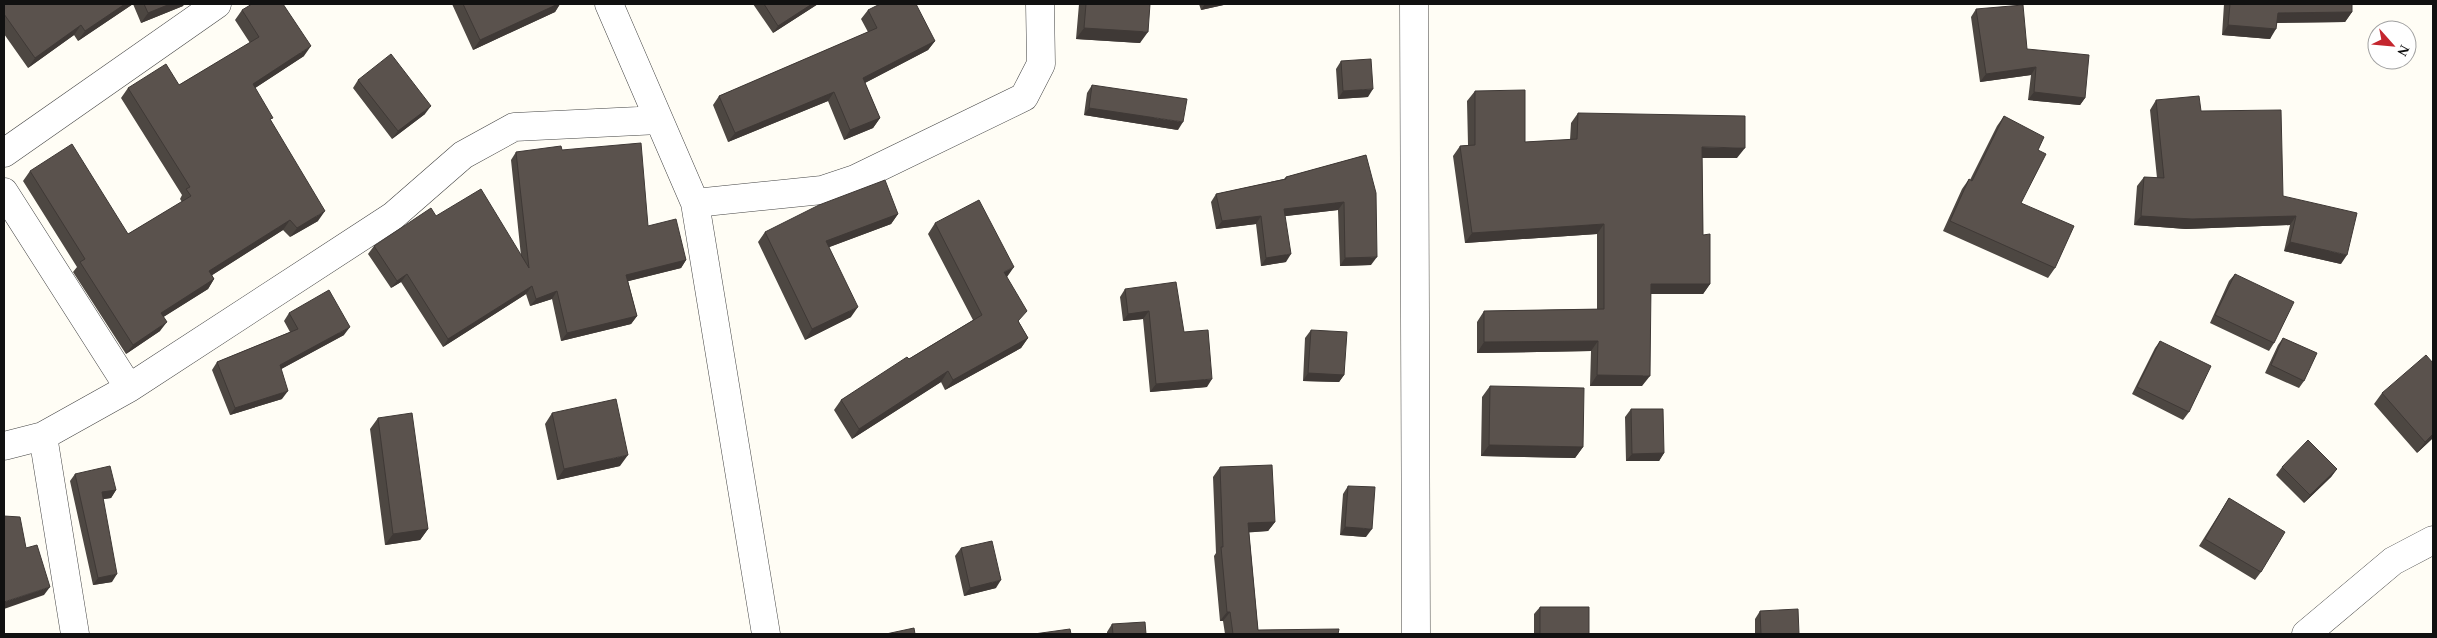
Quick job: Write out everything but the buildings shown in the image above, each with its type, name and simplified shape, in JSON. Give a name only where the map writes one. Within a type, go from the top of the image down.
[{"type":"street","points":[[4,153],[218,4]]},
{"type":"street","points":[[609,4],[695,203],[766,634]]},
{"type":"street","points":[[695,203],[830,187],[855,179],[1024,97],[1040,64],[1040,4]]},
{"type":"street","points":[[1414,4],[1416,634]]},
{"type":"street","points":[[4,446],[43,436],[129,388],[394,216],[463,155],[514,127],[659,120]]},
{"type":"street","points":[[4,192],[129,388]]},
{"type":"street","points":[[43,436],[76,634]]},
{"type":"street","points":[[2306,634],[2394,561],[2433,540]]}]
